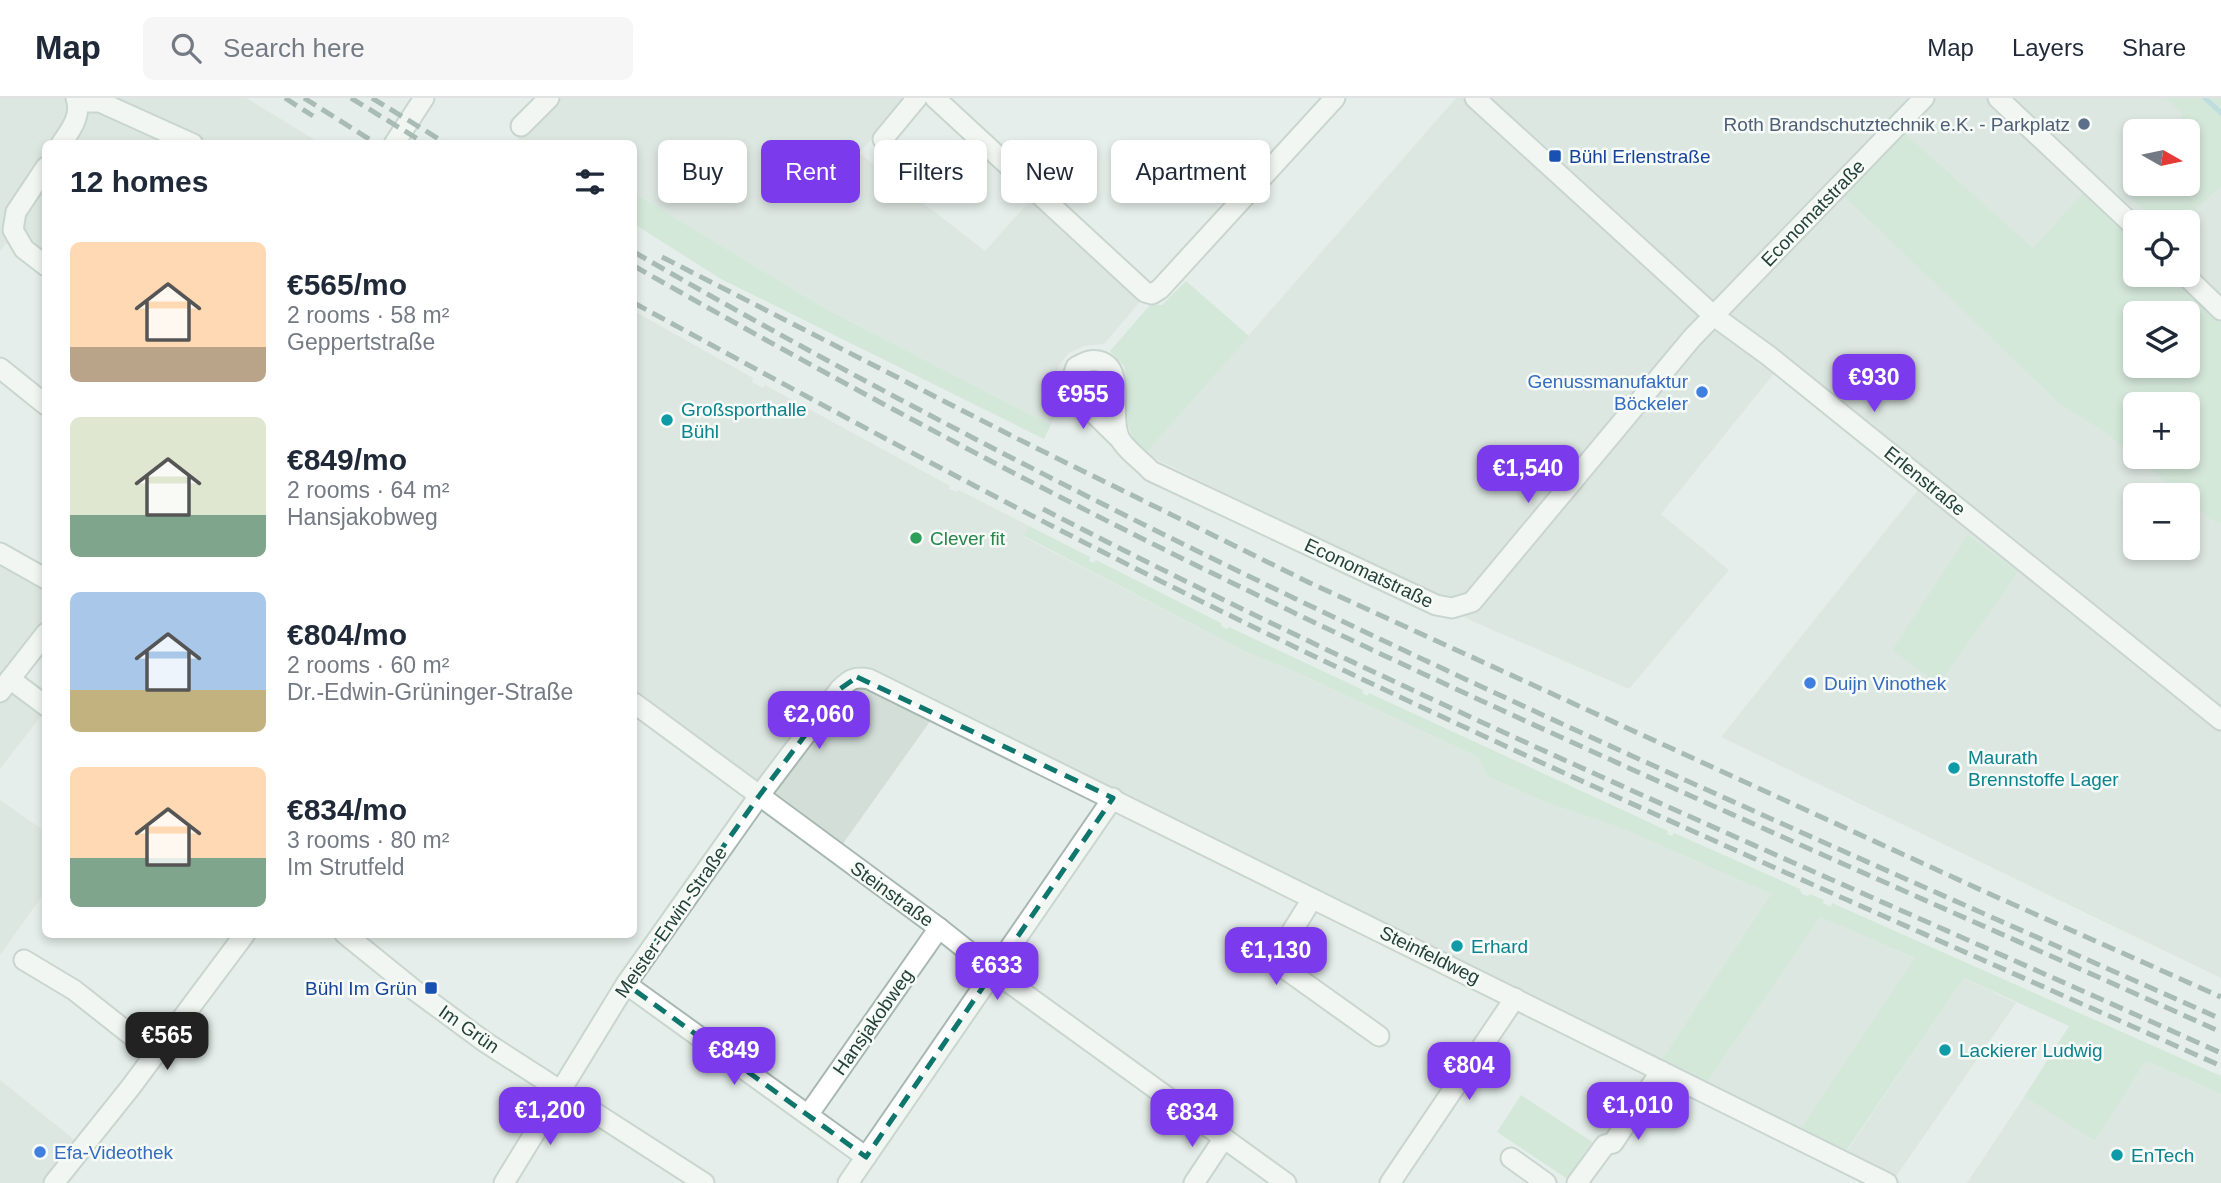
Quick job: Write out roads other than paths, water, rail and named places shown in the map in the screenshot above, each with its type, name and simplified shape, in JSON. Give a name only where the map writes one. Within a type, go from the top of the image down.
[{"type":"street","points":[[397,140],[424,98]]},
{"type":"street","points":[[521,126],[550,98]]},
{"type":"street","points":[[883,139],[917,98]]},
{"type":"street","points":[[935,98],[1140,287],[1152,294],[1201,246],[1335,98]]},
{"type":"street","name":"Erlenstraße","points":[[1475,98],[1714,316],[1769,356],[2221,720]]},
{"type":"street","name":"Economatstraße","points":[[1120,439],[1151,471],[1436,606],[1452,608],[1472,602],[1692,338],[1924,98]]},
{"type":"street","points":[[1998,98],[2123,216]]},
{"type":"street","points":[[63,140],[77,117],[77,100],[100,102],[184,140]]},
{"type":"street","points":[[42,173],[16,212],[6,234],[42,263]]},
{"type":"street","points":[[2197,287],[2221,310]]},
{"type":"street","points":[[0,368],[42,402]]},
{"type":"street","points":[[0,553],[42,577]]},
{"type":"street","points":[[42,638],[5,686],[42,704]]},
{"type":"street","name":"Meister-Erwin-Straße","points":[[504,1183],[626,984],[759,796],[841,689],[850,679],[858,677]]},
{"type":"street","name":"Steinfeldweg","points":[[858,677],[869,679],[1113,798],[1875,1180]]},
{"type":"street","name":"Steinstraße","points":[[637,705],[939,928],[993,971],[1286,1183]]},
{"type":"street","points":[[848,1183],[1113,798]]},
{"type":"street","points":[[1312,899],[1281,949],[1282,959],[1288,971],[1379,1036]]},
{"type":"street","name":"Hansjakobweg","points":[[808,1115],[939,928]]},
{"type":"street","points":[[54,1183],[242,938]]},
{"type":"street","name":"Im Grün","points":[[350,938],[485,1042],[704,1183]]},
{"type":"street","points":[[24,960],[75,990],[155,1054]]},
{"type":"street","points":[[626,984],[866,1157]]},
{"type":"street","points":[[1390,1183],[1515,998]]},
{"type":"street","points":[[1577,1183],[1605,1144],[1613,1143],[1661,1071]]},
{"type":"street","points":[[1194,1183],[1224,1138]]},
{"type":"street","points":[[1511,1158],[1546,1183]]},
{"type":"waterway","points":[[2205,98],[2221,113]]},
{"type":"railway","points":[[285,98],[313,116]]},
{"type":"railway","points":[[304,98],[371,140]]},
{"type":"railway","points":[[351,98],[419,140]]},
{"type":"railway","points":[[372,98],[440,140]]},
{"type":"railway","points":[[637,254],[826,360],[1021,463],[1218,561],[1617,749],[2221,1019]]},
{"type":"railway","points":[[662,257],[1016,438],[1310,583],[2221,997]]},
{"type":"railway","points":[[637,268],[954,442],[1281,607],[1548,731],[2221,1032]]},
{"type":"railway","points":[[637,305],[985,491],[1240,621],[1659,816],[2221,1066]]},
{"type":"railway","points":[[1043,509],[1188,582],[1481,722],[2221,1053]]},
{"type":"place","name":"Roth Brandschutztechnik e.K. - Parkplatz","points":[[2084,124]]},
{"type":"place","name":"Bühl Erlenstraße","points":[[1555,156]]},
{"type":"place","name":"Genussmanufaktur Böckeler","points":[[1702,392]]},
{"type":"place","name":"Großsporthalle Bühl","points":[[667,420]]},
{"type":"place","name":"Clever fit","points":[[916,538]]},
{"type":"place","name":"Duijn Vinothek","points":[[1810,683]]},
{"type":"place","name":"Maurath Brennstoffe Lager","points":[[1954,768]]},
{"type":"place","name":"Erhard","points":[[1457,946]]},
{"type":"place","name":"Bühl Im Grün","points":[[431,988]]},
{"type":"place","name":"Lackierer Ludwig","points":[[1945,1050]]},
{"type":"place","name":"Efa-Videothek","points":[[40,1152]]},
{"type":"place","name":"EnTech","points":[[2117,1155]]}]
